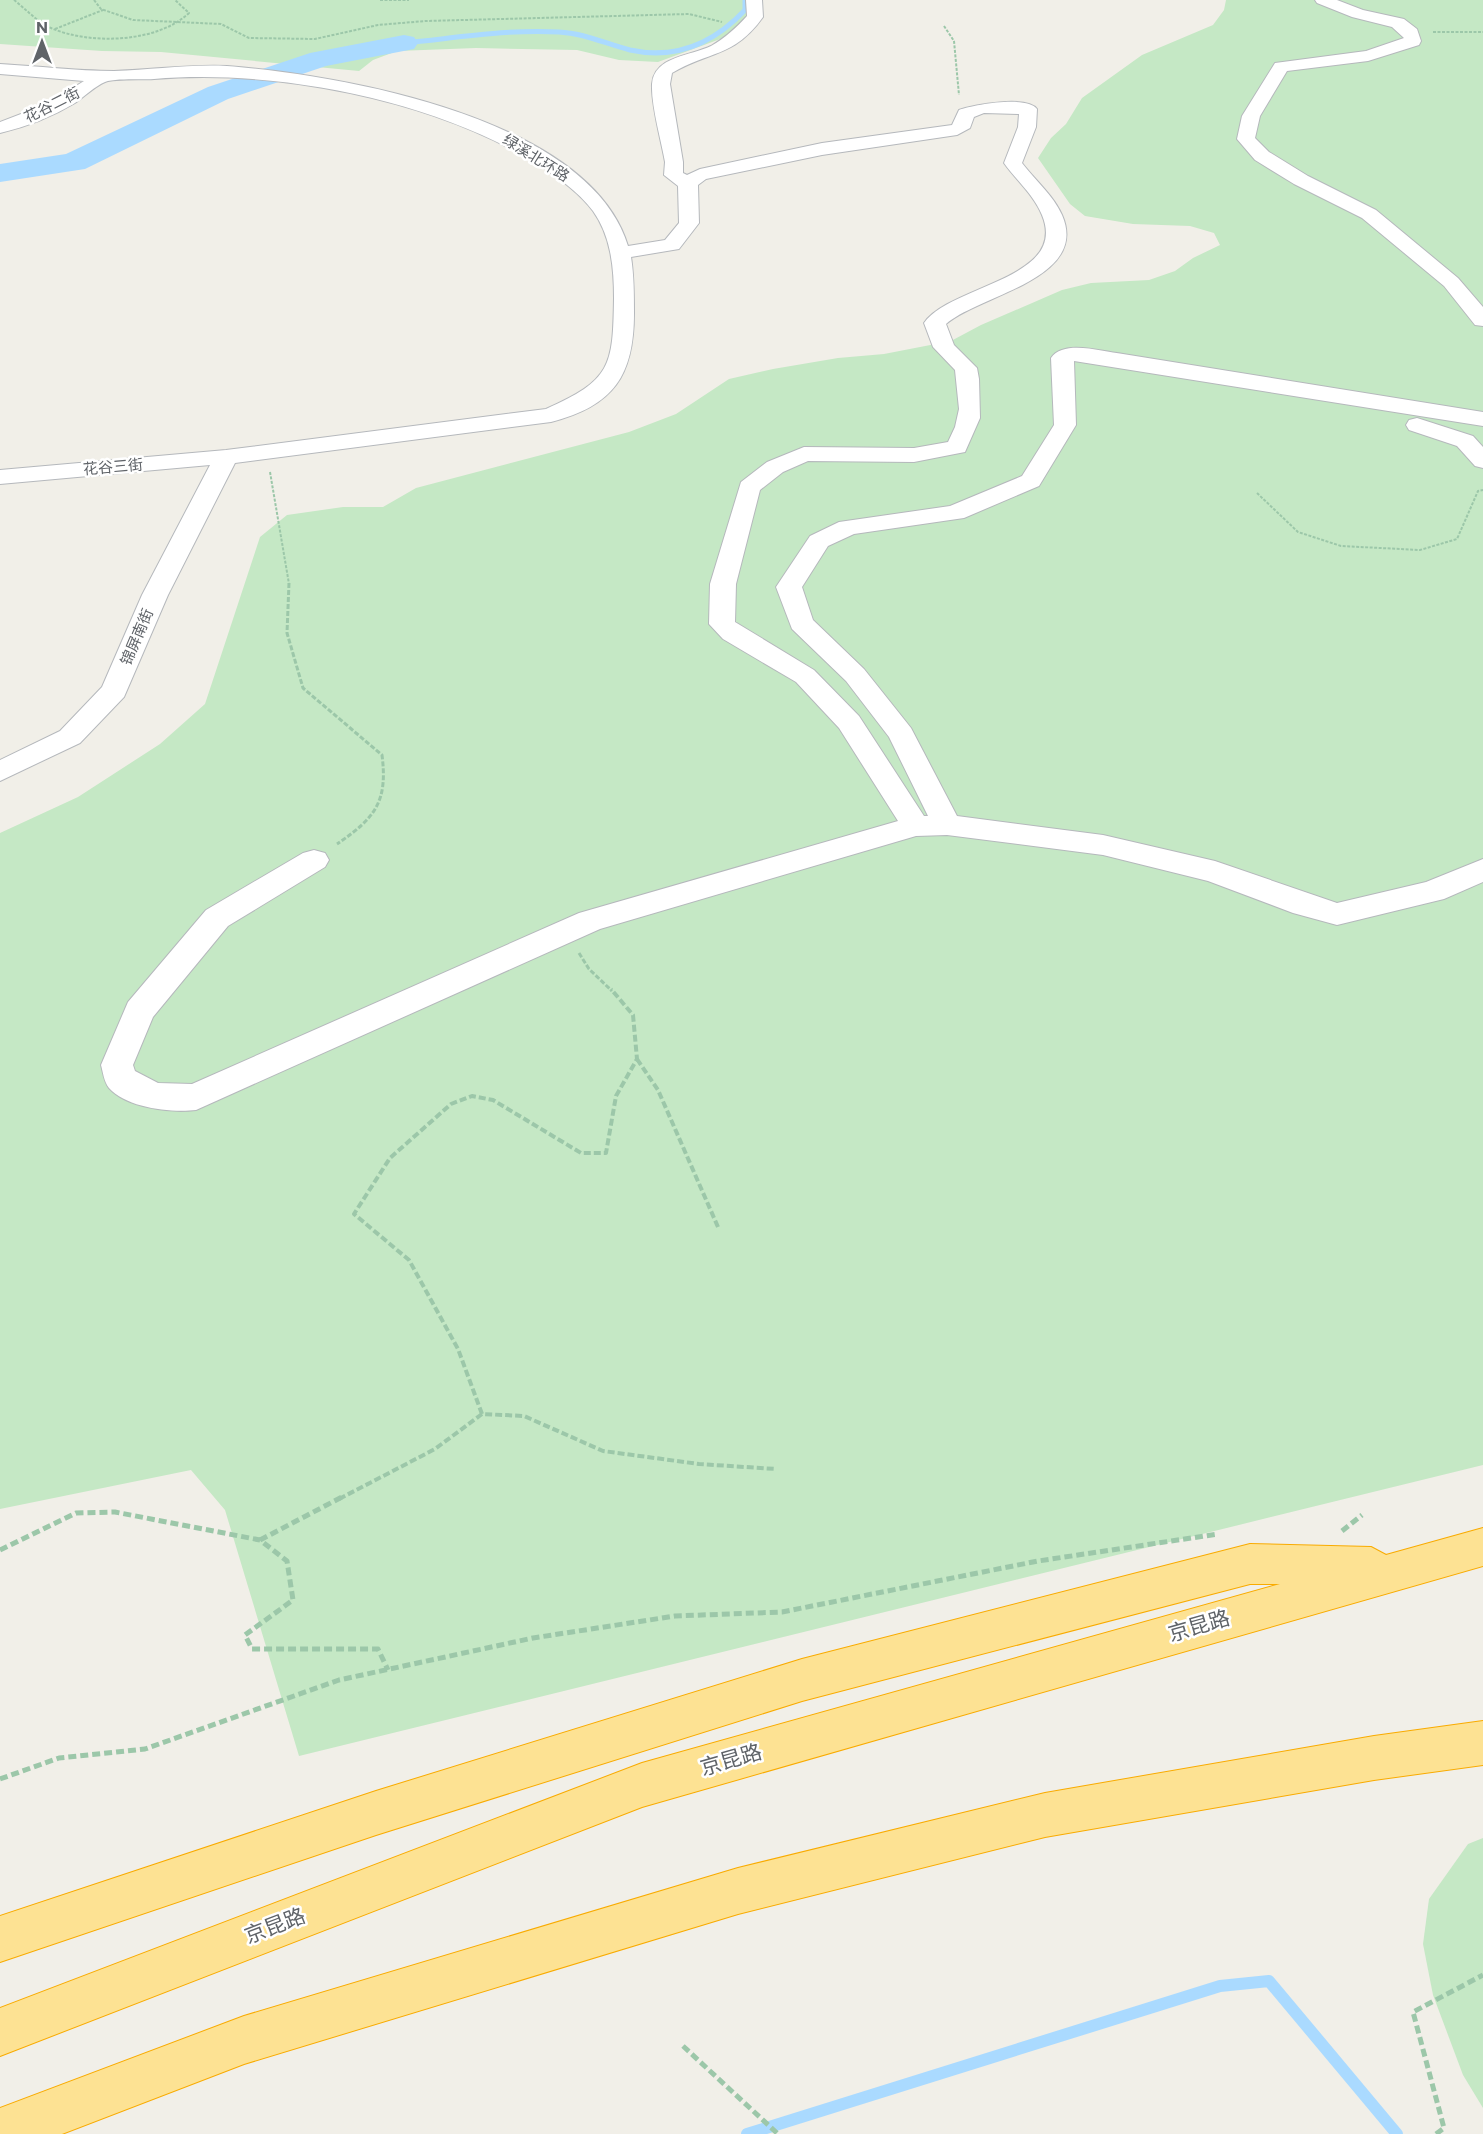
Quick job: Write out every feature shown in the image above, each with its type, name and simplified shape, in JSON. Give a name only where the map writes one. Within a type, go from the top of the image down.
[{"type":"highway","name":"京昆路","points":[[0,2032],[642,1785],[1483,1547]]},
{"type":"highway","points":[[0,1939],[376,1813],[802,1680],[974,1634],[1250,1564],[1406,1568]]},
{"type":"highway","points":[[0,2133],[244,2040],[738,1891],[1045,1815],[1374,1758],[1483,1743]]},
{"type":"highway","points":[[50,2134],[244,2040]]},
{"type":"street","points":[[688,183],[673,175],[674,162],[661,84],[664,71],[673,65],[720,47],[755,17],[754,0]]},
{"type":"street","points":[[1323,0],[1359,14],[1398,23],[1411,33],[1413,41],[1368,56],[1281,68],[1251,116],[1246,139],[1262,156],[1301,180],[1369,214],[1458,290],[1483,320]]},
{"type":"street","points":[[725,23],[745,26]]},
{"type":"street","name":"绿溪北环路","points":[[0,69],[101,76],[214,70],[316,82],[409,101],[460,117],[525,147],[572,179],[603,211],[616,236],[624,263],[624,331],[620,368],[609,384],[586,400],[551,415],[226,457]]},
{"type":"street","name":"花谷二街","points":[[0,128],[45,111],[72,97],[101,76]]},
{"type":"street","points":[[688,183],[700,175],[718,170],[822,149],[957,130],[964,124],[964,114],[982,108],[1028,109],[1028,129],[1013,156],[1013,164],[1044,203],[1055,223],[1057,238],[1050,253],[1019,280],[946,312],[935,323],[944,347],[966,368],[971,414],[968,429],[957,447],[914,455],[804,453],[775,467],[749,487],[723,584],[722,624],[732,633],[805,676],[849,722],[916,826]]},
{"type":"street","points":[[621,253],[672,244],[689,223],[688,183]]},
{"type":"street","points":[[1458,290],[1483,300]]},
{"type":"street","points":[[947,825],[901,734],[855,675],[801,623],[789,587],[819,541],[848,527],[955,513],[1031,481],[1065,425],[1062,358],[1071,354],[1322,392],[1398,408],[1483,419]]},
{"type":"street","points":[[1322,392],[1380,416],[1465,441],[1483,461]]},
{"type":"street","name":"花谷三街","points":[[0,477],[226,457]]},
{"type":"street","name":"锦屏南街","points":[[0,772],[70,737],[114,691],[155,595],[226,457]]},
{"type":"street","points":[[314,860],[218,918],[139,1011],[117,1065],[121,1079],[147,1095],[175,1100],[196,1097],[590,921],[916,826],[947,825],[1103,844],[1215,872],[1304,905],[1337,914],[1433,891],[1483,870]]},
{"type":"path","points":[[14,0],[54,29],[80,35],[131,35],[164,31],[180,23],[189,13],[175,0]]},
{"type":"path","points":[[94,0],[103,10],[133,20],[221,24],[249,38],[315,39],[378,25],[426,21],[689,14],[725,23]]},
{"type":"path","points":[[380,0],[409,0]]},
{"type":"path","points":[[54,29],[103,10]]},
{"type":"path","points":[[944,26],[954,34],[957,46],[954,81],[964,114]]},
{"type":"path","points":[[1411,33],[1483,32]]},
{"type":"path","points":[[266,452],[277,502],[290,590],[287,633],[303,688],[382,755],[386,782],[379,806],[354,834],[314,860]]},
{"type":"path","points":[[1257,493],[1298,532],[1341,546],[1420,550],[1457,539],[1478,491],[1483,490]]},
{"type":"path","points":[[573,928],[578,952],[589,969],[633,1015],[637,1059],[658,1090],[718,1227]]},
{"type":"path","points":[[482,1414],[458,1349],[409,1260],[354,1214],[390,1158],[451,1104],[472,1096],[493,1100],[581,1153],[606,1153],[616,1096],[637,1059]]},
{"type":"path","points":[[260,1540],[435,1449],[482,1414],[524,1416],[603,1451],[699,1464],[776,1469]]},
{"type":"path","points":[[0,1550],[76,1514],[115,1512],[260,1540],[287,1561],[292,1600],[245,1635],[252,1649],[378,1649],[388,1670]]},
{"type":"path","points":[[1333,1530],[1343,1531],[1362,1515]]},
{"type":"path","points":[[0,1779],[59,1758],[146,1749],[339,1680],[533,1638],[675,1616],[782,1612],[1038,1561],[1220,1534]]},
{"type":"path","points":[[1436,2134],[1444,2128],[1413,2012],[1483,1975]]},
{"type":"path","points":[[683,2046],[777,2134]]},
{"type":"green space","points":[[0,0],[762,0],[747,23],[723,38],[658,62],[619,60],[577,50],[476,48],[397,51],[373,60],[359,71],[161,52],[102,51],[0,44]]},
{"type":"green space","points":[[1226,0],[1483,0],[1483,1465],[299,1756],[225,1510],[191,1470],[0,1509],[0,833],[78,797],[160,744],[205,704],[260,537],[287,515],[343,507],[383,507],[416,488],[629,432],[676,414],[729,379],[773,369],[838,358],[884,354],[951,341],[981,325],[1062,290],[1091,283],[1149,280],[1175,271],[1193,258],[1220,245],[1214,233],[1190,226],[1133,224],[1085,216],[1070,204],[1038,158],[1051,138],[1066,124],[1082,98],[1142,55],[1213,25],[1224,10]]},
{"type":"green space","points":[[1483,1838],[1483,2108],[1463,2075],[1433,1995],[1423,1944],[1429,1899],[1468,1844]]},
{"type":"waterway","points":[[404,43],[540,31],[568,33],[630,50],[663,53],[693,46],[720,32],[745,10],[745,0]]},
{"type":"waterway","points":[[0,173],[74,162],[218,93],[320,59],[404,43]]},
{"type":"waterway","points":[[747,2134],[1220,1986],[1269,1981],[1397,2134]]}]
